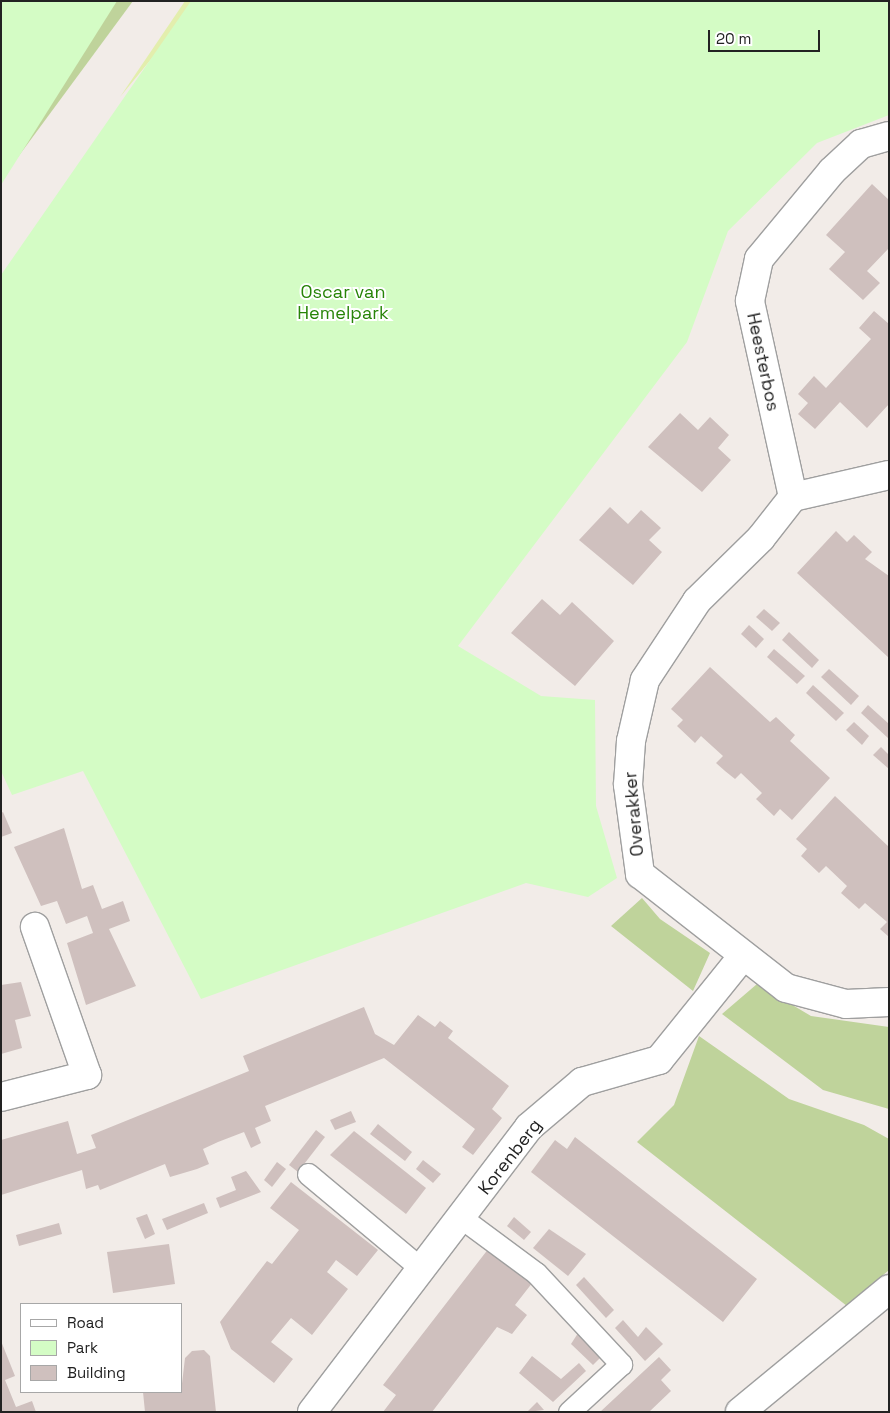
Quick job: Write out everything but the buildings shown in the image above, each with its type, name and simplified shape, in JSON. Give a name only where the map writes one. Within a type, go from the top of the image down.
[{"type":"street","name":"Heesterbos","points":[[793,498],[750,301],[760,259],[832,171],[861,144],[889,136]]},
{"type":"street","points":[[793,498],[889,475]]},
{"type":"street","name":"Overakker","points":[[793,498],[761,538],[697,601],[645,680],[631,741],[628,785],[640,874],[742,957],[786,988],[815,998],[846,1004],[889,1002]]},
{"type":"street","points":[[1,1097],[87,1075],[35,926]]},
{"type":"street","name":"Korenberg","points":[[312,1412],[463,1218],[529,1128],[560,1097],[607,1071],[659,1060],[742,957]]},
{"type":"street","points":[[740,1412],[889,1289]]},
{"type":"lane","points":[[308,1174],[423,1270]]},
{"type":"lane","points":[[463,1218],[536,1273],[621,1364],[569,1412]]},
{"type":"green space","points":[[1,1],[117,1],[1,185]]},
{"type":"green space","points":[[84,1],[133,1],[1,180]]},
{"type":"green space","points":[[185,1],[248,1],[157,52],[120,97]]},
{"type":"green space","name":"Oscar van Hemelpark","points":[[191,1],[889,1],[889,115],[817,143],[728,231],[687,342],[458,646],[541,696],[595,700],[596,806],[617,878],[588,897],[526,883],[201,999],[83,771],[12,795],[1,771],[1,275]]},
{"type":"green space","points":[[642,898],[660,919],[710,953],[693,991],[611,926]]},
{"type":"green space","points":[[757,984],[811,1016],[889,1027],[889,1109],[823,1090],[722,1014]]},
{"type":"green space","points":[[699,1036],[789,1099],[864,1125],[889,1139],[889,1270],[847,1306],[637,1142],[674,1105]]}]
